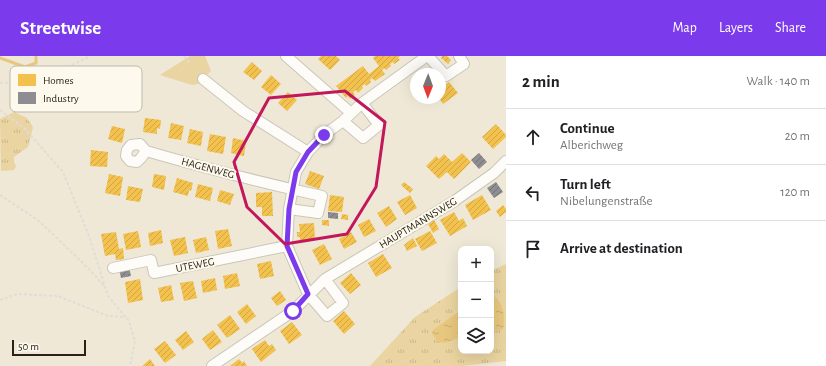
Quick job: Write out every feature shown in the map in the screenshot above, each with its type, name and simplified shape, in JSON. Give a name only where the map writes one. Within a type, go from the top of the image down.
[{"type":"street","points":[[286,56],[351,113]]},
{"type":"street","points":[[325,279],[342,303],[327,316],[308,294],[287,246],[289,209],[296,172],[308,152],[324,135],[343,122],[362,103],[427,56],[446,76],[464,64],[459,56]]},
{"type":"street","points":[[203,79],[243,111],[308,152]]},
{"type":"street","points":[[343,122],[363,138],[379,125],[362,103]]},
{"type":"street","name":"HAGENWEG","points":[[146,151],[209,169],[322,196],[318,213],[289,209]]},
{"type":"street","name":"HAUPTMANNSWEG","points":[[212,366],[293,311],[308,294],[325,279],[453,202],[494,173],[506,161]]},
{"type":"street","name":"UTEWEG","points":[[113,268],[151,260],[154,273],[287,246]]},
{"type":"path","points":[[70,66],[90,56]]},
{"type":"path","points":[[184,56],[190,63]]},
{"type":"path","points":[[0,110],[24,128],[63,172],[89,236],[108,296],[129,321],[135,341],[130,366]]},
{"type":"path","points":[[0,195],[39,221],[89,269],[106,288]]},
{"type":"path","points":[[0,300],[17,294],[58,296],[108,316],[126,317]]},
{"type":"highlighted area","points":[[345,91],[385,122],[376,187],[347,234],[285,244],[247,207],[234,162],[269,98]]},
{"type":"green space","points":[[190,56],[205,56],[211,71],[198,84],[192,85],[160,75]]},
{"type":"green space","points":[[14,112],[27,118],[33,127],[28,147],[14,157],[16,166],[14,170],[1,171],[0,119]]},
{"type":"green space","points":[[506,264],[506,361],[462,366],[370,366],[415,317],[458,289],[458,354],[494,354],[494,270]]},
{"type":"water","points":[[494,296],[503,309],[503,329],[494,331]]},
{"type":"water","points":[[458,312],[458,338],[444,343],[438,342],[432,334],[433,330]]},
{"type":"building: Homes","points":[[321,56],[336,56],[340,60],[330,70],[318,59]]},
{"type":"building: Homes","points":[[375,56],[400,56],[398,58],[400,60],[394,64],[393,62],[390,64],[391,66],[386,70],[384,68],[382,70],[385,74],[375,81],[372,78],[370,80],[371,82],[366,86],[365,84],[362,86],[363,88],[358,93],[356,90],[353,92],[355,95],[350,99],[348,96],[346,98],[336,86],[363,66],[369,74],[379,66],[373,58]]},
{"type":"building: Homes","points":[[442,56],[447,56],[451,60],[448,64],[441,58]]},
{"type":"building: Homes","points":[[252,62],[262,71],[254,80],[243,72]]},
{"type":"building: Homes","points":[[271,75],[281,84],[271,95],[261,87]]},
{"type":"building: Homes","points":[[449,82],[458,93],[446,102],[446,84]]},
{"type":"building: Homes","points":[[288,92],[297,100],[287,111],[278,103]]},
{"type":"building: Homes","points":[[145,118],[161,120],[160,129],[157,128],[157,134],[143,132]]},
{"type":"building: Homes","points":[[171,123],[184,126],[181,140],[168,138]]},
{"type":"building: Homes","points":[[496,124],[506,135],[506,137],[493,149],[482,137]]},
{"type":"building: Homes","points":[[112,126],[125,129],[122,143],[108,139]]},
{"type":"building: Homes","points":[[190,129],[203,132],[201,146],[187,143]]},
{"type":"building: Homes","points":[[210,134],[226,137],[223,154],[207,151]]},
{"type":"building: Homes","points":[[233,138],[246,141],[244,156],[231,153]]},
{"type":"building: Homes","points":[[91,150],[108,152],[107,167],[90,166]]},
{"type":"building: Homes","points":[[462,153],[471,162],[454,179],[447,172],[439,179],[426,166],[436,156],[439,159],[444,154],[452,162]]},
{"type":"building: Homes","points":[[310,171],[324,176],[319,189],[305,184]]},
{"type":"building: Homes","points":[[109,174],[123,177],[120,196],[105,193]]},
{"type":"building: Homes","points":[[154,174],[166,176],[164,190],[152,187]]},
{"type":"building: Homes","points":[[177,178],[193,183],[191,191],[189,190],[188,196],[173,192]]},
{"type":"building: Homes","points":[[404,182],[413,189],[410,193],[401,185]]},
{"type":"building: Homes","points":[[198,184],[213,188],[210,201],[195,197]]},
{"type":"building: Homes","points":[[128,186],[143,189],[140,202],[126,200]]},
{"type":"building: Homes","points":[[220,190],[234,194],[230,205],[217,201]]},
{"type":"building: Homes","points":[[272,192],[273,216],[262,216],[262,207],[256,207],[256,193]]},
{"type":"building: Homes","points":[[330,195],[344,197],[342,212],[328,211]]},
{"type":"building: Homes","points":[[410,195],[417,208],[405,215],[397,202]]},
{"type":"building: Homes","points":[[482,195],[491,210],[473,220],[465,205]]},
{"type":"building: Homes","points":[[503,205],[506,212],[500,217],[496,211]]},
{"type":"building: Homes","points":[[389,206],[397,219],[386,227],[377,213]]},
{"type":"building: Homes","points":[[454,212],[459,221],[463,218],[467,226],[450,236],[440,220]]},
{"type":"building: Homes","points":[[342,214],[348,215],[348,220],[341,219]]},
{"type":"building: Homes","points":[[433,218],[439,229],[433,233],[427,222]]},
{"type":"building: Homes","points":[[369,219],[376,231],[364,237],[358,225]]},
{"type":"building: Homes","points":[[322,220],[329,220],[329,226],[322,225]]},
{"type":"building: Homes","points":[[314,223],[315,240],[300,241],[300,237],[297,237],[297,232],[300,232],[299,224]]},
{"type":"building: Homes","points":[[228,229],[232,246],[218,249],[215,231]]},
{"type":"building: Homes","points":[[161,230],[163,243],[150,246],[148,233]]},
{"type":"building: Homes","points":[[138,231],[141,247],[126,250],[123,234]]},
{"type":"building: Homes","points":[[430,231],[437,243],[422,251],[415,239]]},
{"type":"building: Homes","points":[[116,232],[119,249],[123,248],[124,259],[116,260],[115,254],[105,256],[101,234]]},
{"type":"building: Homes","points":[[351,232],[357,242],[344,249],[339,239]]},
{"type":"building: Homes","points":[[185,237],[188,253],[174,256],[170,240]]},
{"type":"building: Homes","points":[[206,237],[209,250],[196,253],[193,240]]},
{"type":"building: Homes","points":[[413,238],[417,246],[407,251],[404,245]]},
{"type":"building: Homes","points":[[324,244],[332,259],[320,265],[312,250]]},
{"type":"building: Homes","points":[[383,254],[392,268],[376,277],[368,263]]},
{"type":"building: Homes","points":[[271,261],[274,276],[260,279],[257,264]]},
{"type":"building: Homes","points":[[237,273],[240,286],[225,289],[223,276]]},
{"type":"building: Homes","points":[[351,273],[361,285],[350,294],[340,283]]},
{"type":"building: Homes","points":[[215,278],[217,290],[203,293],[201,281]]},
{"type":"building: Homes","points":[[140,279],[143,300],[128,303],[125,282]]},
{"type":"building: Homes","points":[[193,281],[197,298],[184,301],[180,283]]},
{"type":"building: Homes","points":[[171,285],[174,300],[161,302],[158,288]]},
{"type":"building: Homes","points":[[280,291],[286,300],[277,306],[271,298]]},
{"type":"building: Homes","points":[[247,304],[256,316],[246,324],[237,312]]},
{"type":"building: Homes","points":[[344,311],[355,324],[344,334],[333,321]]},
{"type":"building: Homes","points":[[230,315],[240,329],[227,338],[217,325]]},
{"type":"building: Homes","points":[[292,322],[302,335],[289,344],[280,331]]},
{"type":"building: Homes","points":[[213,330],[222,342],[210,350],[202,339]]},
{"type":"building: Homes","points":[[186,331],[194,342],[183,350],[175,340]]},
{"type":"building: Homes","points":[[265,340],[269,346],[272,344],[276,350],[261,362],[252,349]]},
{"type":"building: Homes","points":[[165,341],[176,355],[165,363],[154,349]]},
{"type":"building: Homes","points":[[150,359],[155,366],[142,366]]},
{"type":"building: Homes","points":[[239,359],[242,363],[244,361],[247,366],[230,366]]},
{"type":"building: Industry","points":[[479,153],[487,162],[479,169],[471,160]]},
{"type":"building: Industry","points":[[496,182],[503,192],[494,198],[487,188]]},
{"type":"building: Industry","points":[[328,212],[338,213],[338,219],[328,218]]},
{"type":"building: Industry","points":[[129,267],[131,276],[121,278],[119,269]]},
{"type":"waterway","points":[[28,66],[36,63],[36,56]]},
{"type":"waterway","points":[[0,58],[22,66]]},
{"type":"route","points":[[293,311],[308,294],[287,246],[289,209],[292,190],[296,172],[308,152],[324,135]]}]
